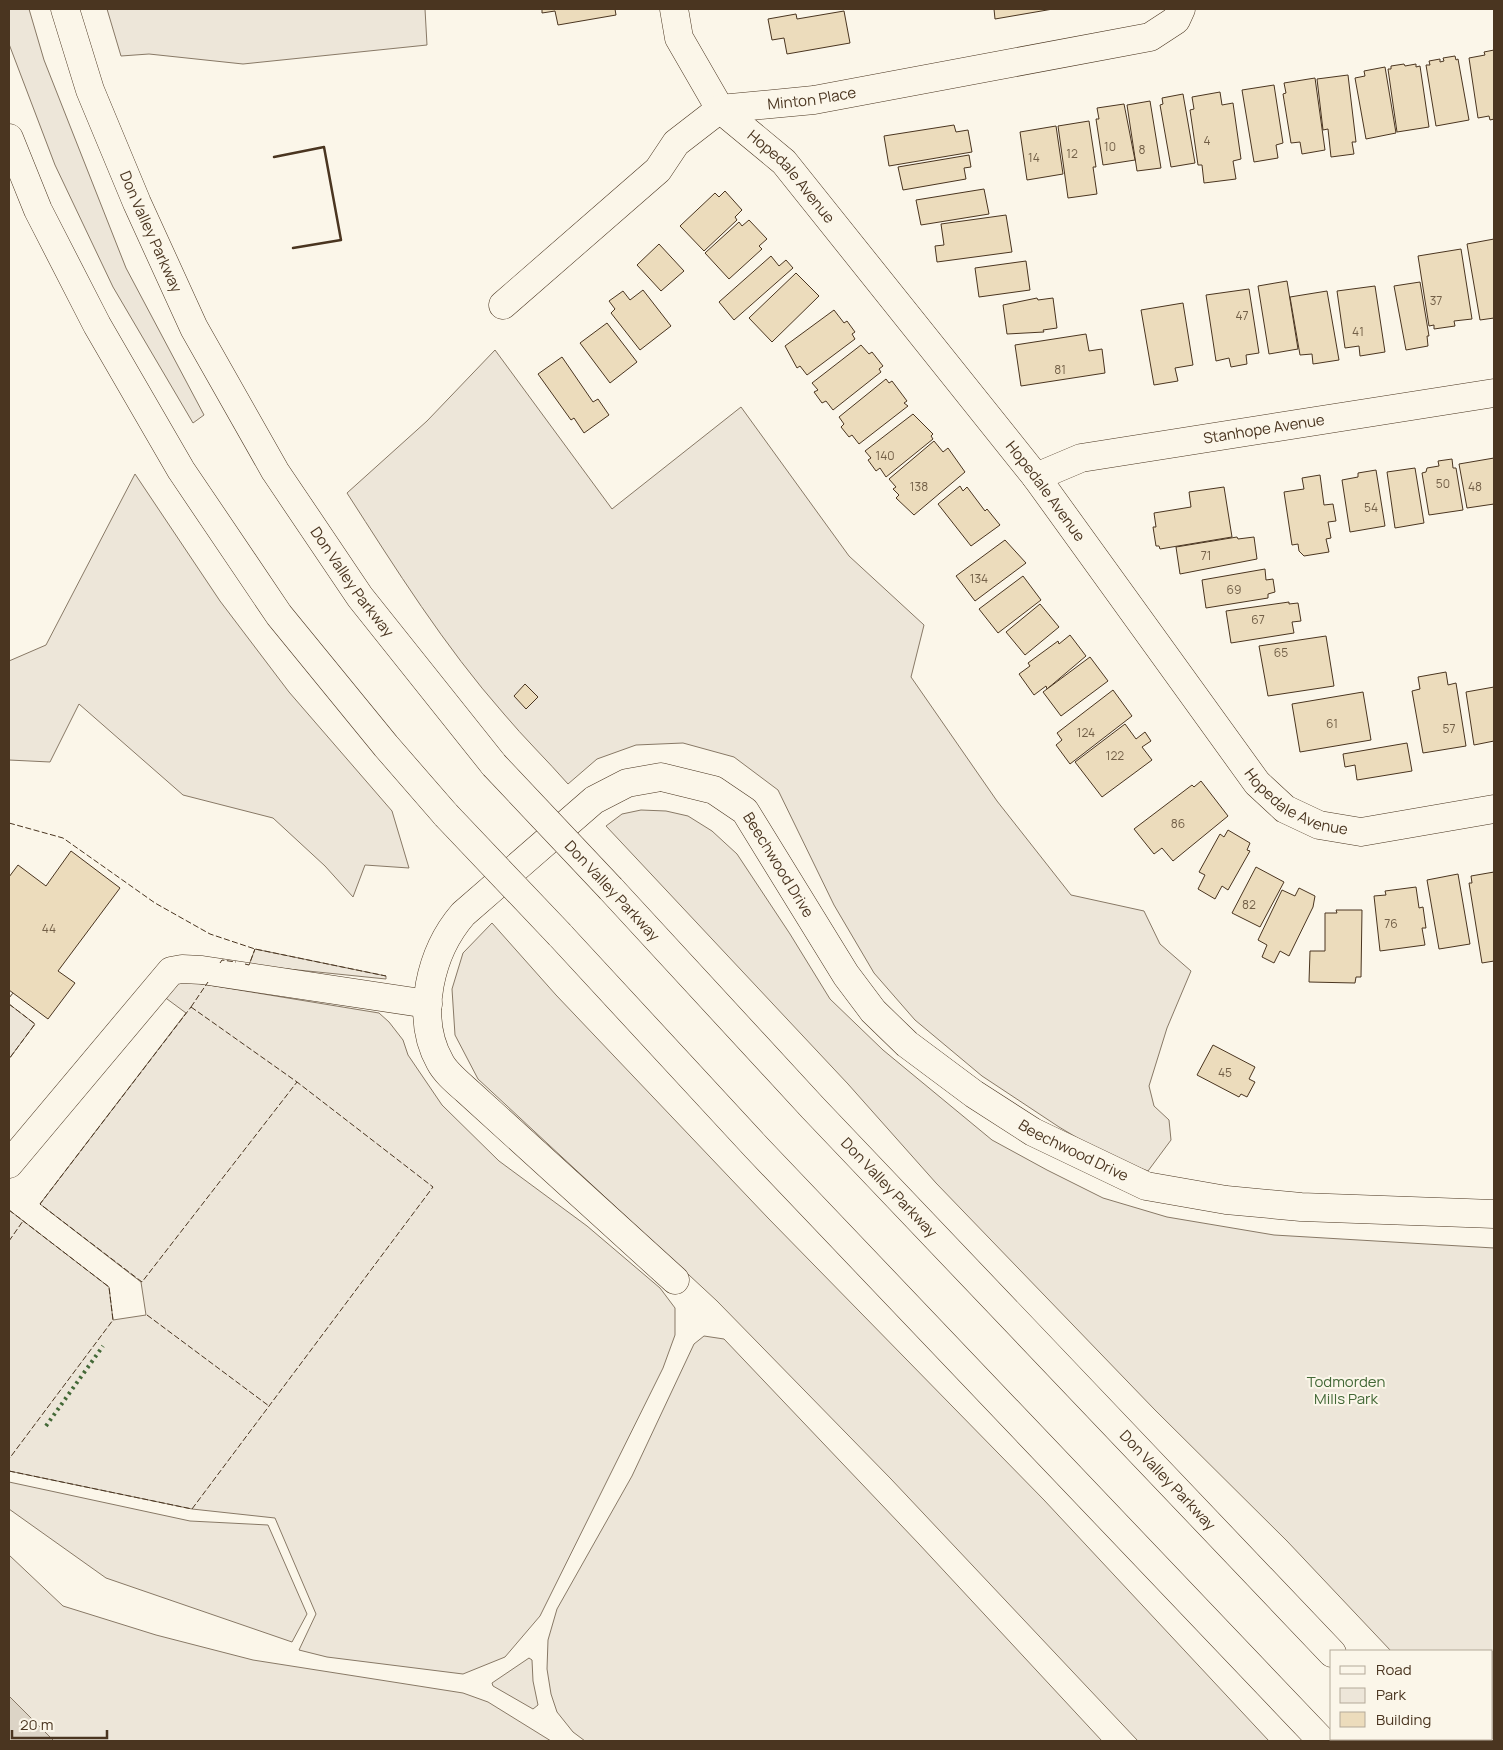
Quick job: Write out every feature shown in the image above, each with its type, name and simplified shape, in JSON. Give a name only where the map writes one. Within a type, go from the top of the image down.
[{"type":"main road","name":"Don Valley Parkway","points":[[65,9],[90,90],[137,203],[194,328],[275,471],[360,597],[494,765],[813,1108],[1330,1651]]},
{"type":"main road","name":"Hopedale Avenue","points":[[674,9],[679,38],[720,109],[784,162],[1036,477],[1257,783],[1285,809],[1319,825],[1360,832],[1494,809]]},
{"type":"main road","name":"Minton Place","points":[[720,109],[814,100],[1150,38],[1176,20],[1181,9]]},
{"type":"main road","points":[[503,305],[658,170],[676,143],[720,109]]},
{"type":"main road","points":[[9,138],[38,210],[92,316],[181,470],[279,615],[386,746],[446,814],[756,1147],[1322,1741]]},
{"type":"main road","name":"Stanhope Avenue","points":[[1036,477],[1081,458],[1494,393]]},
{"type":"main road","name":"Beechwood Drive","points":[[675,1280],[466,1090],[440,1063],[432,1044],[428,1004],[436,959],[451,927],[463,914],[594,800],[626,784],[661,777],[714,790],[745,811],[846,975],[873,1011],[921,1055],[974,1094],[1033,1132],[1146,1186],[1217,1198],[1301,1207],[1494,1214]]},
{"type":"main road","points":[[9,1164],[162,980],[176,969],[202,970],[428,1004]]},
{"type":"green space","points":[[9,9],[29,9],[44,60],[126,268],[204,415],[193,423],[113,287],[55,165],[9,44]]},
{"type":"green space","points":[[107,9],[425,9],[427,45],[243,64],[149,54],[121,56]]},
{"type":"green space","points":[[495,350],[612,509],[741,407],[849,556],[924,625],[911,677],[997,801],[1071,895],[1144,911],[1160,944],[1191,971],[1167,1028],[1149,1086],[1154,1106],[1169,1120],[1171,1140],[1148,1171],[1108,1156],[1059,1127],[982,1076],[915,1020],[874,973],[834,905],[778,790],[734,757],[683,743],[636,745],[597,759],[568,784],[519,732],[482,688],[421,606],[347,493],[427,421]]},
{"type":"green space","points":[[135,474],[220,601],[289,692],[392,811],[409,868],[365,865],[353,897],[325,866],[273,818],[183,795],[79,704],[50,762],[9,760],[9,661],[46,645]]},
{"type":"green space","name":"Todmorden Mills Park","points":[[641,810],[666,811],[688,816],[712,831],[737,854],[830,999],[883,1050],[992,1140],[1103,1198],[1167,1217],[1274,1235],[1494,1248],[1494,1741],[1474,1740],[1493,1740],[1493,1650],[1390,1650],[1287,1541],[1155,1410],[936,1183],[848,1084],[606,826],[622,814]]},
{"type":"green space","points":[[492,923],[556,995],[768,1218],[1044,1500],[1269,1741],[1138,1741],[891,1479],[717,1301],[478,1079],[455,1035],[452,989],[463,953]]},
{"type":"green space","points":[[255,949],[386,976],[386,979],[249,965]]},
{"type":"green space","points":[[184,981],[379,1013],[403,1040],[408,1055],[442,1105],[499,1161],[587,1226],[660,1288],[675,1308],[675,1335],[663,1368],[540,1616],[505,1657],[463,1674],[327,1657],[299,1650],[316,1614],[275,1518],[192,1509],[9,1471],[9,1210],[109,1287],[113,1320],[146,1315],[141,1282],[40,1204],[186,1013],[163,996],[161,990]]},
{"type":"green space","points":[[9,1004],[35,1024],[9,1059]]},
{"type":"green space","points":[[704,1336],[724,1339],[919,1544],[1102,1741],[585,1741],[573,1732],[557,1712],[551,1694],[547,1669],[548,1640],[557,1609],[632,1476],[694,1344]]},
{"type":"green space","points":[[9,1482],[190,1521],[268,1525],[307,1614],[292,1642],[106,1578],[9,1509]]},
{"type":"green space","points":[[9,1555],[63,1606],[156,1635],[253,1660],[463,1693],[488,1702],[551,1741],[54,1741],[9,1697]]},
{"type":"green space","points":[[529,1658],[532,1660],[533,1681],[538,1705],[533,1709],[493,1686],[492,1683]]},
{"type":"shaded area","points":[[9,1696],[54,1741],[9,1741]]},
{"type":"building","points":[[542,9],[615,9],[616,15],[558,25],[555,11],[542,13]]},
{"type":"building","points":[[994,9],[1053,9],[995,19]]},
{"type":"building","points":[[844,11],[850,43],[787,54],[784,38],[772,40],[768,19],[796,14],[797,19]]},
{"type":"building","points":[[1494,50],[1494,119],[1490,120],[1489,116],[1478,118],[1469,58],[1485,55],[1484,52]]},
{"type":"building","points":[[1455,56],[1456,60],[1458,59],[1469,120],[1436,126],[1426,65],[1430,65],[1429,61],[1440,59],[1440,62],[1444,61],[1443,58]]},
{"type":"building","points":[[1404,64],[1405,66],[1416,64],[1416,67],[1420,66],[1429,127],[1397,132],[1388,69],[1391,69],[1391,66]]},
{"type":"building","points":[[1385,67],[1396,133],[1366,139],[1355,78],[1365,76],[1364,71]]},
{"type":"building","points":[[1348,75],[1356,142],[1352,142],[1354,154],[1331,157],[1328,129],[1323,130],[1317,79]]},
{"type":"building","points":[[1315,78],[1325,150],[1302,154],[1300,142],[1291,143],[1283,94],[1286,93],[1284,83]]},
{"type":"building","points":[[1274,85],[1283,143],[1276,145],[1278,158],[1254,162],[1242,90]]},
{"type":"building","points":[[1220,92],[1222,105],[1233,103],[1241,159],[1233,161],[1236,179],[1204,183],[1202,165],[1198,165],[1190,110],[1194,109],[1192,97]]},
{"type":"building","points":[[1183,94],[1195,163],[1171,167],[1160,105],[1163,104],[1162,98]]},
{"type":"building","points":[[1150,101],[1161,168],[1137,171],[1127,105]]},
{"type":"building","points":[[1124,104],[1135,160],[1103,165],[1096,119],[1099,119],[1097,108]]},
{"type":"building","points":[[1089,121],[1096,167],[1093,167],[1097,194],[1068,198],[1058,126]]},
{"type":"building","points":[[954,125],[956,132],[968,130],[972,152],[889,166],[884,136]]},
{"type":"building","points":[[1056,126],[1063,174],[1027,180],[1020,132]]},
{"type":"building","points":[[969,155],[971,167],[964,168],[966,179],[903,190],[898,167]]},
{"type":"building","points":[[984,189],[989,214],[921,225],[916,200]]},
{"type":"building","points":[[725,191],[742,210],[735,217],[737,220],[704,251],[680,226],[715,193],[719,197]]},
{"type":"building","points":[[1006,215],[1012,252],[937,262],[935,246],[944,245],[941,224]]},
{"type":"building","points":[[749,220],[767,239],[759,246],[762,249],[729,279],[705,253],[739,222],[742,226]]},
{"type":"building","points":[[1494,239],[1494,318],[1480,320],[1467,244]]},
{"type":"building","points":[[659,244],[684,271],[661,291],[637,265]]},
{"type":"building","points":[[1461,249],[1472,319],[1454,321],[1455,326],[1434,329],[1434,325],[1429,326],[1418,256]]},
{"type":"building","points":[[771,256],[779,266],[786,260],[793,268],[734,320],[719,302]]},
{"type":"building","points":[[1026,261],[1030,290],[979,297],[975,268]]},
{"type":"building","points":[[796,273],[819,296],[772,342],[749,318]]},
{"type":"building","points":[[1287,281],[1298,349],[1269,354],[1258,286]]},
{"type":"building","points":[[1420,282],[1429,336],[1427,336],[1428,346],[1406,350],[1394,286]]},
{"type":"building","points":[[1375,286],[1385,352],[1360,356],[1359,346],[1345,348],[1337,291]]},
{"type":"building","points":[[1249,289],[1259,353],[1246,355],[1247,364],[1231,367],[1229,358],[1216,361],[1206,295]]},
{"type":"building","points":[[643,290],[671,326],[640,350],[611,313],[615,309],[609,301],[623,291],[630,300]]},
{"type":"building","points":[[1327,291],[1339,360],[1313,364],[1312,354],[1300,355],[1290,297]]},
{"type":"building","points":[[1037,298],[1038,300],[1053,298],[1057,328],[1043,330],[1044,332],[1007,334],[1003,305]]},
{"type":"building","points":[[1183,303],[1193,365],[1175,368],[1178,381],[1154,385],[1141,310]]},
{"type":"building","points":[[834,310],[844,323],[847,321],[855,332],[852,334],[855,339],[807,375],[800,366],[797,368],[785,346]]},
{"type":"building","points":[[607,323],[637,362],[610,383],[580,343]]},
{"type":"building","points":[[1086,334],[1089,351],[1102,349],[1105,373],[1021,386],[1015,345]]},
{"type":"building","points":[[861,345],[869,354],[872,352],[883,366],[879,369],[881,372],[833,410],[826,401],[822,403],[814,392],[818,390],[812,383]]},
{"type":"building","points":[[562,357],[593,402],[598,399],[609,415],[584,433],[574,418],[571,420],[538,374]]},
{"type":"building","points":[[886,379],[889,383],[892,381],[907,401],[904,403],[908,406],[859,444],[852,435],[849,437],[841,427],[844,424],[839,417]]},
{"type":"building","points":[[913,414],[933,434],[931,436],[933,439],[886,477],[880,468],[876,471],[868,460],[871,458],[865,451]]},
{"type":"building","points":[[934,441],[943,452],[948,448],[965,472],[914,515],[896,498],[899,495],[893,489],[896,487],[889,479]]},
{"type":"building","points":[[1494,458],[1494,504],[1467,508],[1459,464]]},
{"type":"building","points":[[1452,459],[1453,468],[1456,468],[1463,510],[1429,515],[1422,473],[1426,472],[1427,468],[1439,466],[1438,461]]},
{"type":"building","points":[[1415,468],[1424,523],[1395,528],[1387,472]]},
{"type":"building","points":[[1376,470],[1385,526],[1350,532],[1342,480],[1358,477],[1358,473]]},
{"type":"building","points":[[1320,475],[1324,505],[1333,504],[1336,521],[1328,522],[1331,538],[1326,539],[1329,552],[1304,556],[1299,551],[1298,544],[1292,545],[1284,492],[1304,489],[1302,478]]},
{"type":"building","points":[[960,486],[963,491],[967,487],[985,511],[987,509],[1000,525],[971,546],[938,504]]},
{"type":"building","points":[[1224,487],[1232,537],[1160,549],[1159,546],[1156,546],[1153,527],[1156,527],[1154,513],[1191,507],[1189,492]]},
{"type":"building","points":[[1237,537],[1238,539],[1254,537],[1257,559],[1180,574],[1176,547]]},
{"type":"building","points":[[1005,540],[1026,563],[975,601],[956,576]]},
{"type":"building","points":[[1265,569],[1266,580],[1273,579],[1275,592],[1268,594],[1268,598],[1206,608],[1202,580]]},
{"type":"building","points":[[1023,576],[1041,600],[998,633],[979,609]]},
{"type":"building","points":[[1289,602],[1289,604],[1298,603],[1301,621],[1292,622],[1294,633],[1231,643],[1226,611]]},
{"type":"building","points":[[1040,604],[1059,627],[1025,655],[1006,632]]},
{"type":"building","points":[[1070,635],[1086,656],[1047,689],[1046,686],[1034,695],[1019,674],[1030,666],[1028,663],[1058,641],[1059,644]]},
{"type":"building","points":[[1326,636],[1334,686],[1268,696],[1259,646]]},
{"type":"building","points":[[1090,657],[1108,681],[1061,716],[1043,692]]},
{"type":"building","points":[[1446,672],[1448,685],[1456,683],[1466,746],[1423,753],[1412,691],[1420,689],[1418,677]]},
{"type":"building","points":[[525,684],[538,697],[526,709],[514,696]]},
{"type":"building","points":[[1494,687],[1494,741],[1474,745],[1466,692]]},
{"type":"building","points":[[1113,690],[1132,716],[1070,764],[1056,745],[1062,740],[1057,733]]},
{"type":"building","points":[[1363,692],[1371,740],[1300,752],[1292,704]]},
{"type":"building","points":[[1125,724],[1136,739],[1145,732],[1151,741],[1142,747],[1152,760],[1102,797],[1075,762]]},
{"type":"building","points":[[1407,743],[1412,771],[1357,780],[1355,765],[1345,767],[1343,754]]},
{"type":"building","points":[[1201,781],[1228,816],[1173,861],[1162,848],[1154,854],[1134,829],[1192,785],[1194,787]]},
{"type":"building","points":[[1228,830],[1250,843],[1247,850],[1250,851],[1228,890],[1222,886],[1215,899],[1198,889],[1205,875],[1199,872],[1220,834],[1224,837]]},
{"type":"building","points":[[71,851],[120,888],[58,971],[75,983],[48,1019],[9,990],[9,877],[18,865],[46,886]]},
{"type":"building","points":[[1256,867],[1284,882],[1260,927],[1232,913]]},
{"type":"building","points":[[1494,872],[1494,961],[1482,963],[1469,883],[1472,883],[1471,876]]},
{"type":"building","points":[[1458,874],[1470,944],[1439,949],[1427,880]]},
{"type":"building","points":[[1416,887],[1419,908],[1423,907],[1426,928],[1422,928],[1425,945],[1380,951],[1374,896],[1386,895],[1385,891]]},
{"type":"building","points":[[1299,888],[1315,896],[1313,907],[1289,956],[1280,951],[1274,963],[1262,957],[1267,945],[1258,940],[1282,890],[1295,896]]},
{"type":"building","points":[[1336,910],[1362,910],[1361,977],[1356,977],[1355,983],[1309,982],[1310,951],[1325,951],[1325,913],[1337,913]]},
{"type":"building","points":[[1213,1045],[1255,1067],[1249,1079],[1255,1082],[1247,1097],[1241,1094],[1239,1097],[1197,1075]]},
{"type":"hedge","points":[[46,1426],[103,1346]]},
{"type":"fence","points":[[9,823],[63,838],[155,903],[210,934],[255,949],[386,976]]},
{"type":"fence","points":[[245,964],[249,965],[255,949]]},
{"type":"fence","points":[[220,963],[222,960],[236,962]]},
{"type":"fence","points":[[191,1007],[208,982]]},
{"type":"fence","points":[[9,998],[13,993]]},
{"type":"fence","points":[[9,1004],[35,1024],[9,1059]]},
{"type":"fence","points":[[191,1007],[297,1082],[142,1282],[40,1204],[191,1007]]},
{"type":"fence","points":[[9,1471],[192,1509],[433,1187],[297,1082]]},
{"type":"fence","points":[[9,1210],[109,1287],[113,1320],[9,1459]]},
{"type":"fence","points":[[9,1241],[23,1221]]},
{"type":"fence","points":[[147,1315],[269,1406]]},
{"type":"wall","points":[[274,157],[324,147],[341,240],[293,248]]}]
